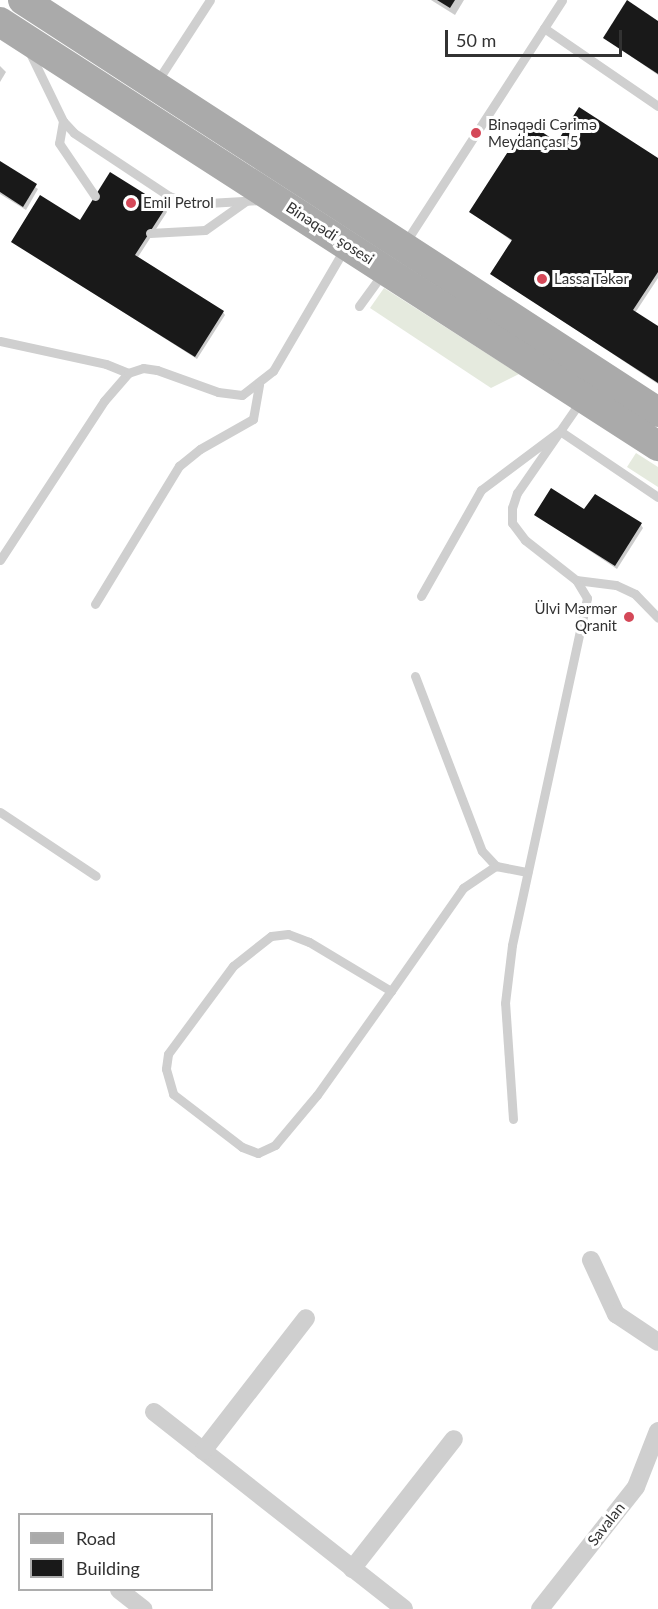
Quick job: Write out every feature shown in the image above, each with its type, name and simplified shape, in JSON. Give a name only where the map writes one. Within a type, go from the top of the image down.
[{"type":"main road","name":"Binəqədi şosesi","points":[[23,0],[154,85],[395,257],[583,397],[658,446]]},
{"type":"main road","name":"Binəqədi şosesi","points":[[11,30],[348,244],[395,257],[658,412]]},
{"type":"street","points":[[591,1260],[615,1314],[658,1342]]},
{"type":"street","points":[[203,1451],[306,1318]]},
{"type":"street","points":[[154,1413],[404,1609]]},
{"type":"street","name":"Savalan","points":[[540,1609],[636,1487],[658,1431]]},
{"type":"street","points":[[352,1569],[454,1439]]},
{"type":"street","points":[[120,1591],[143,1609]]},
{"type":"lane","points":[[154,85],[210,0]]},
{"type":"lane","points":[[359,306],[395,257],[562,0]]},
{"type":"lane","points":[[544,28],[658,106]]},
{"type":"lane","points":[[11,30],[63,121],[74,133],[169,196],[191,204],[277,199]]},
{"type":"lane","points":[[63,121],[58,143],[95,196]]},
{"type":"lane","points":[[150,233],[205,230],[246,201]]},
{"type":"lane","points":[[0,560],[104,401],[128,373],[143,368],[157,370],[218,392],[242,395],[259,385],[273,371],[348,244]]},
{"type":"lane","points":[[0,341],[106,364],[128,373]]},
{"type":"lane","points":[[96,603],[179,466],[200,449],[253,419],[259,385]]},
{"type":"lane","points":[[513,1119],[505,1003],[527,872],[583,626],[587,598],[576,580],[525,540],[512,523],[517,493],[583,397]]},
{"type":"lane","points":[[560,431],[658,497]]},
{"type":"lane","points":[[421,596],[481,490],[560,431]]},
{"type":"lane","points":[[576,580],[616,585],[635,594],[658,618]]},
{"type":"lane","points":[[415,676],[482,851],[496,866],[527,872]]},
{"type":"lane","points":[[0,812],[96,876]]},
{"type":"lane","points":[[391,991],[309,942],[288,934],[271,936],[233,966],[168,1054],[166,1069],[173,1094],[242,1147],[258,1153],[275,1145],[391,991],[463,888],[496,866]]},
{"type":"shaded area","points":[[384,288],[519,374],[491,388],[370,308]]},
{"type":"shaded area","points":[[636,453],[658,467],[658,487],[627,467]]},
{"type":"building","points":[[437,0],[455,0],[450,8]]},
{"type":"building","points":[[627,0],[658,21],[658,74],[603,38]]},
{"type":"building","points":[[579,107],[658,158],[658,272],[633,310],[658,326],[658,383],[490,274],[512,240],[469,212],[527,122],[557,142]]},
{"type":"building","points":[[0,161],[37,184],[23,207],[0,192]]},
{"type":"building","points":[[110,172],[166,207],[135,255],[224,311],[195,357],[11,242],[40,195],[80,220]]},
{"type":"building","points":[[551,488],[584,509],[595,494],[642,523],[615,566],[534,515]]},
{"type":"place","name":"Binəqədi Cərimə Meydançası 5","points":[[476,133]]},
{"type":"place","name":"Emil Petrol","points":[[131,203]]},
{"type":"place","name":"Lassa Təkər","points":[[542,279]]},
{"type":"place","name":"Ülvi Mərmər Qranit","points":[[629,617]]}]
